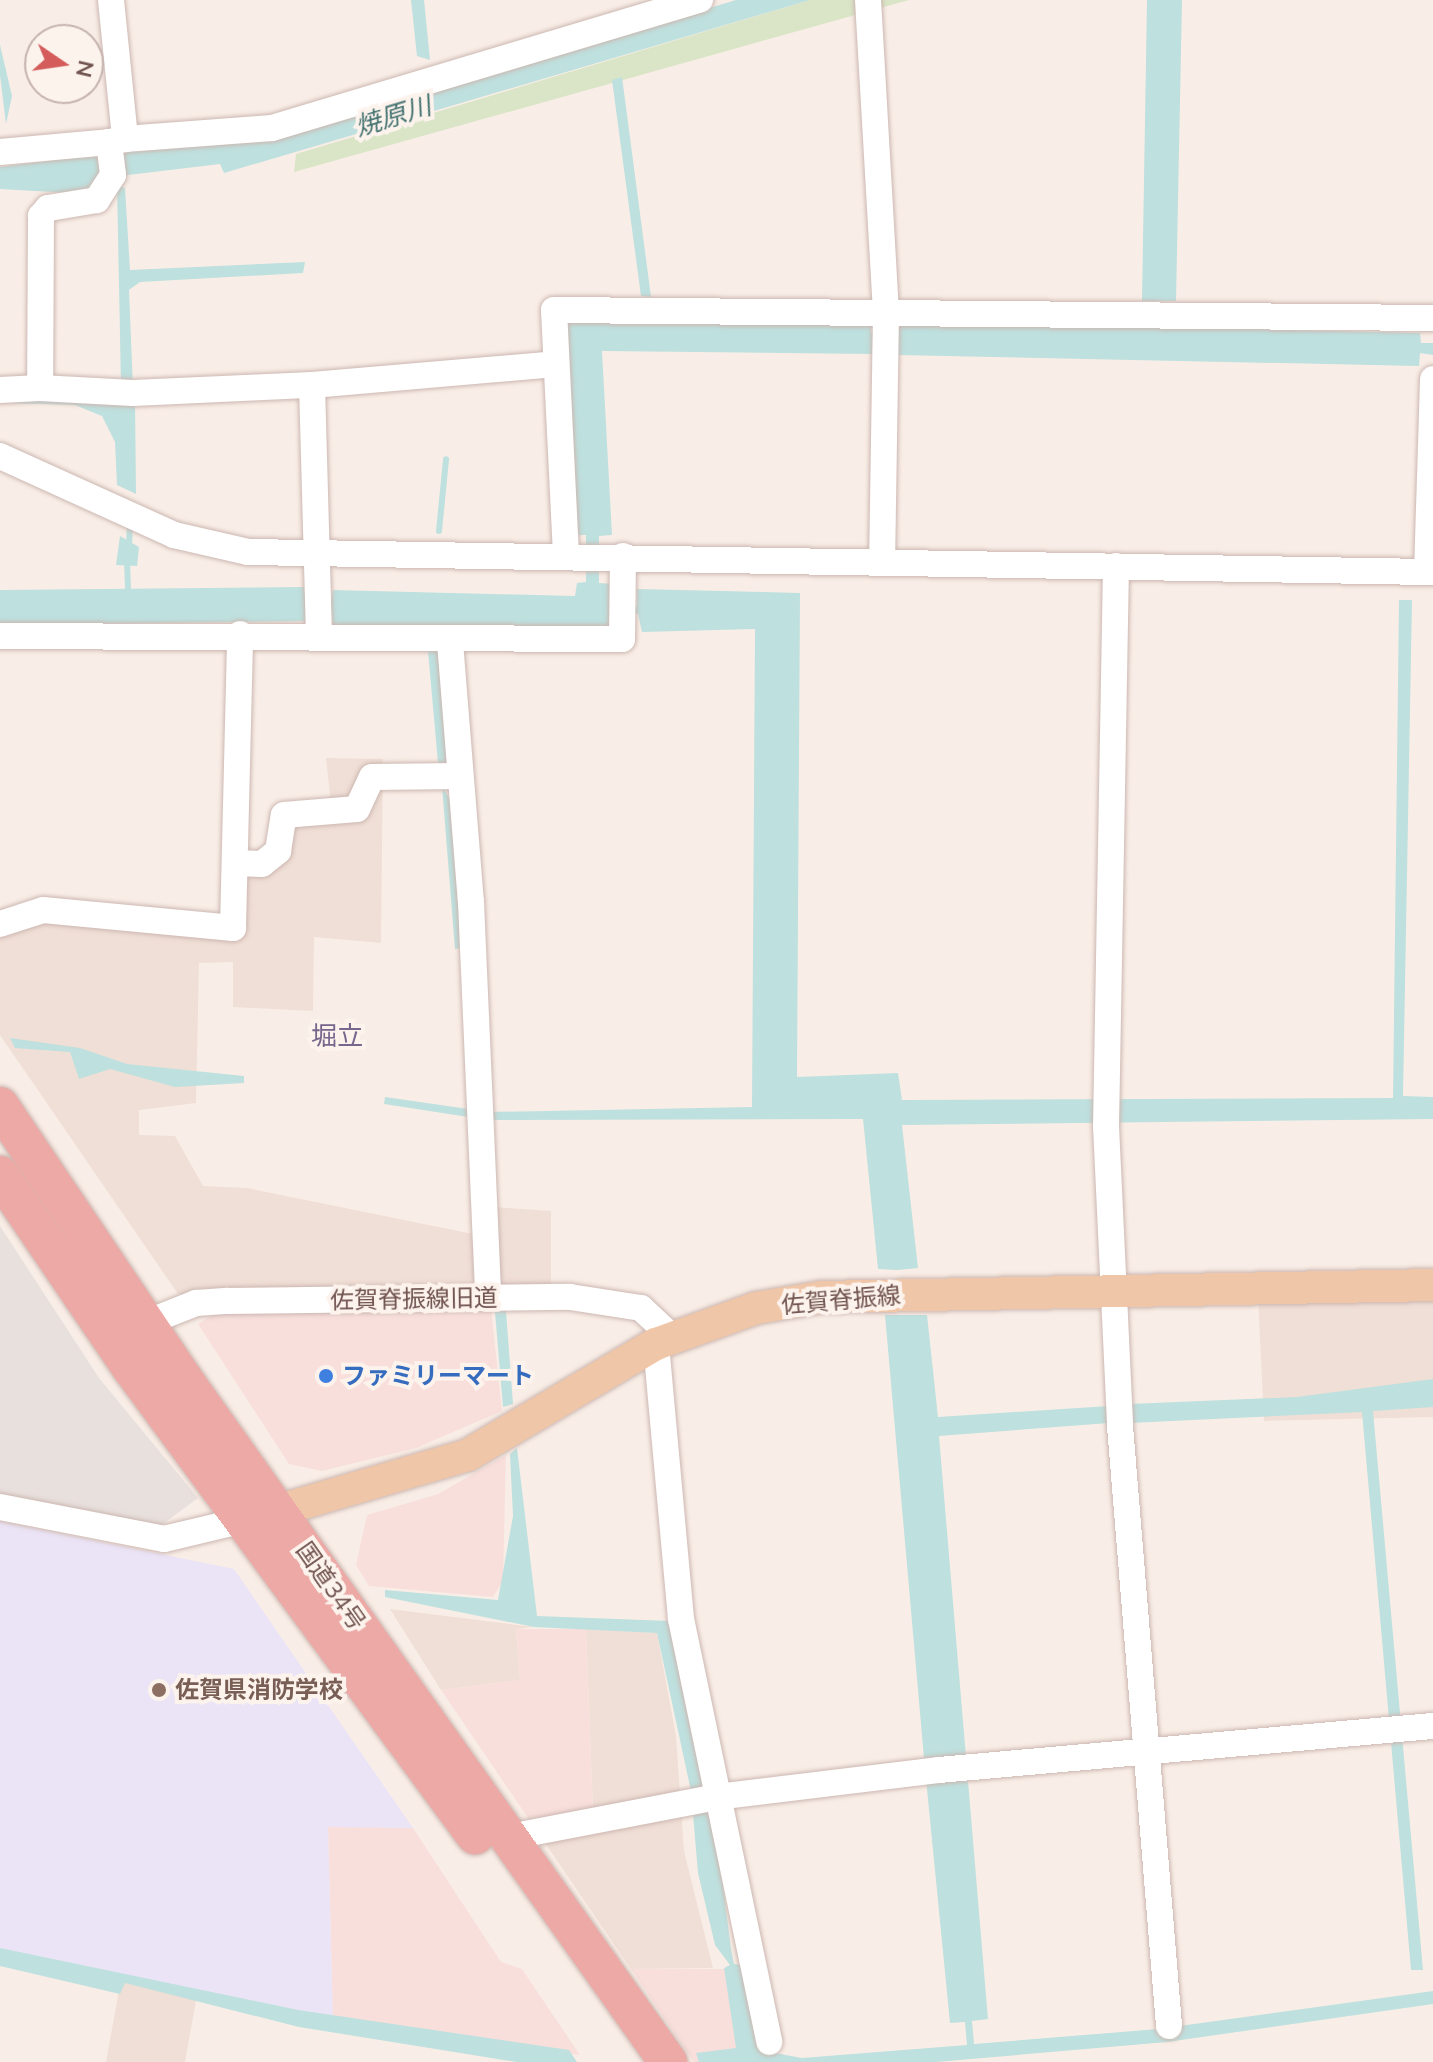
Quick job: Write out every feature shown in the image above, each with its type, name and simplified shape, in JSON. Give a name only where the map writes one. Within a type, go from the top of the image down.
[{"type":"highway","name":"国道34号","points":[[0,1106],[148,1322],[263,1516],[639,2062]]},
{"type":"highway","name":"国道34号","points":[[0,1175],[132,1369],[263,1516],[509,1837],[668,2062]]},
{"type":"main road","name":"佐賀脊振線","points":[[263,1516],[468,1455],[664,1340],[821,1297],[1433,1285]]},
{"type":"street","points":[[40,388],[41,216],[48,208],[97,200],[115,154],[111,0]]},
{"type":"street","points":[[0,152],[115,154],[272,128],[700,0]]},
{"type":"street","points":[[868,0],[886,313],[882,561]]},
{"type":"street","points":[[566,555],[554,310],[1433,318]]},
{"type":"street","points":[[0,390],[40,388],[127,393],[312,385],[555,364]]},
{"type":"street","points":[[0,456],[129,518],[320,569],[566,555],[1430,572],[1433,379]]},
{"type":"street","points":[[312,385],[320,569],[319,634]]},
{"type":"street","points":[[0,636],[319,634],[450,642],[622,639],[623,556]]},
{"type":"street","points":[[1116,566],[1106,1126],[1119,1414],[1169,2026]]},
{"type":"street","points":[[0,924],[43,910],[233,928],[240,634]]},
{"type":"street","points":[[450,642],[480,1117],[488,1298]]},
{"type":"street","points":[[235,863],[262,864],[278,851],[284,815],[357,809],[372,777],[460,776]]},
{"type":"street","name":"佐賀脊振線旧道","points":[[148,1322],[217,1302],[617,1299],[641,1308],[664,1340]]},
{"type":"street","points":[[664,1340],[681,1619],[704,1800],[769,2042]]},
{"type":"street","points":[[0,1507],[164,1539],[263,1516]]},
{"type":"street","points":[[509,1837],[704,1800],[946,1769],[1433,1726]]},
{"type":"shaded area","points":[[326,758],[383,759],[381,943],[314,937],[313,1011],[233,1007],[233,962],[199,963],[196,1103],[139,1110],[139,1135],[175,1136],[203,1186],[247,1188],[478,1235],[493,1207],[551,1211],[551,1291],[178,1294],[0,1035],[0,919],[224,919],[256,859],[272,845],[274,809],[331,804]]},
{"type":"shaded area","points":[[0,1226],[99,1378],[198,1498],[156,1529],[0,1496]]},
{"type":"shaded area","points":[[1433,1294],[1433,1417],[1264,1421],[1258,1297]]},
{"type":"shaded area","points":[[491,1308],[502,1411],[416,1448],[322,1471],[289,1464],[198,1324],[218,1312]]},
{"type":"shaded area","points":[[506,1455],[503,1581],[493,1597],[369,1586],[356,1565],[367,1515],[438,1494]]},
{"type":"shaded area","name":"佐賀県消防学校","points":[[0,1521],[234,1569],[413,1828],[328,1827],[333,2023],[0,1953]]},
{"type":"shaded area","points":[[390,1609],[534,1627],[516,1629],[520,1680],[441,1690]]},
{"type":"shaded area","points":[[516,1629],[586,1629],[593,1814],[528,1818],[441,1690],[520,1680]]},
{"type":"shaded area","points":[[586,1629],[657,1633],[676,1736],[684,1851],[713,1968],[631,1969],[528,1818],[593,1813]]},
{"type":"shaded area","points":[[328,1826],[413,1828],[501,1962],[522,1969],[580,2055],[333,2023]]},
{"type":"shaded area","points":[[631,1969],[729,1969],[751,2062],[694,2062]]},
{"type":"shaded area","points":[[121,1979],[197,1995],[185,2062],[106,2062]]},
{"type":"green space","points":[[810,0],[909,0],[294,172],[296,154]]},
{"type":"water","points":[[411,0],[424,0],[430,60],[417,56]]},
{"type":"water","name":"焼原川","points":[[736,0],[810,0],[224,173],[220,164],[120,176],[89,194],[0,189],[0,167],[308,128]]},
{"type":"water","points":[[1147,0],[1182,0],[1176,301],[1142,301]]},
{"type":"water","points":[[0,45],[12,96],[6,124],[0,75]]},
{"type":"water","points":[[622,77],[651,297],[641,296],[612,80]]},
{"type":"water","points":[[117,185],[125,188],[130,270],[305,262],[303,273],[140,282],[129,290],[133,388],[121,386]]},
{"type":"water","points":[[895,321],[1420,333],[1421,343],[1433,343],[1433,355],[1420,353],[1419,366],[897,355],[873,345],[872,354],[602,351],[612,535],[599,536],[599,583],[614,584],[613,608],[637,606],[637,589],[800,593],[797,1077],[898,1073],[902,1100],[1393,1098],[1399,600],[1412,600],[1403,1096],[1433,1097],[1433,1119],[902,1125],[918,1268],[898,1270],[878,1269],[863,1119],[488,1120],[384,1104],[385,1097],[489,1112],[752,1107],[755,629],[642,632],[638,614],[613,613],[609,628],[333,626],[332,613],[307,614],[305,621],[0,625],[0,590],[304,587],[307,601],[331,601],[333,590],[575,596],[577,583],[586,582],[586,535],[576,535],[566,322],[871,325],[871,333],[895,332]]},
{"type":"water","points":[[64,398],[135,401],[136,494],[117,485],[115,442],[102,416],[75,405],[4,403]]},
{"type":"water","points":[[120,536],[139,547],[137,566],[116,565]]},
{"type":"water","points":[[437,649],[449,763],[438,763],[428,651]]},
{"type":"water","points":[[442,786],[453,805],[465,947],[455,949]]},
{"type":"water","points":[[10,1038],[80,1048],[127,1064],[244,1076],[244,1083],[175,1087],[110,1069],[79,1079],[70,1052],[15,1048]]},
{"type":"water","points":[[506,1311],[513,1404],[503,1407],[495,1312]]},
{"type":"water","points":[[885,1315],[927,1315],[938,1417],[1109,1406],[1109,1423],[939,1436],[988,2019],[972,2021],[974,2044],[1158,2029],[1433,1991],[1433,2004],[1167,2042],[936,2062],[699,2062],[696,2053],[736,2048],[724,1968],[730,1965],[715,1945],[698,1873],[691,1791],[657,1633],[534,1627],[385,1597],[385,1590],[498,1600],[513,1516],[510,1454],[517,1448],[537,1616],[670,1621],[714,1814],[734,1964],[743,1965],[760,2050],[802,2058],[967,2045],[965,2022],[950,2023],[926,1779],[941,1757],[924,1758]]},
{"type":"water","points":[[1433,1379],[1433,1407],[1373,1411],[1423,1970],[1411,1970],[1362,1412],[1130,1423],[1129,1404],[1297,1397]]},
{"type":"water","points":[[0,1948],[298,2010],[569,2050],[577,2062],[517,2062],[299,2027],[125,1983],[120,1994],[0,1966]]},
{"type":"waterway","points":[[439,531],[446,459]]},
{"type":"waterway","points":[[129,549],[130,524]]},
{"type":"waterway","points":[[127,560],[128,596]]},
{"type":"place","name":"ファミリーマート","points":[[326,1376]]},
{"type":"place","name":"佐賀県消防学校","points":[[159,1690]]},
{"type":"district","name":"堀立","points":[[337,1036]]}]
